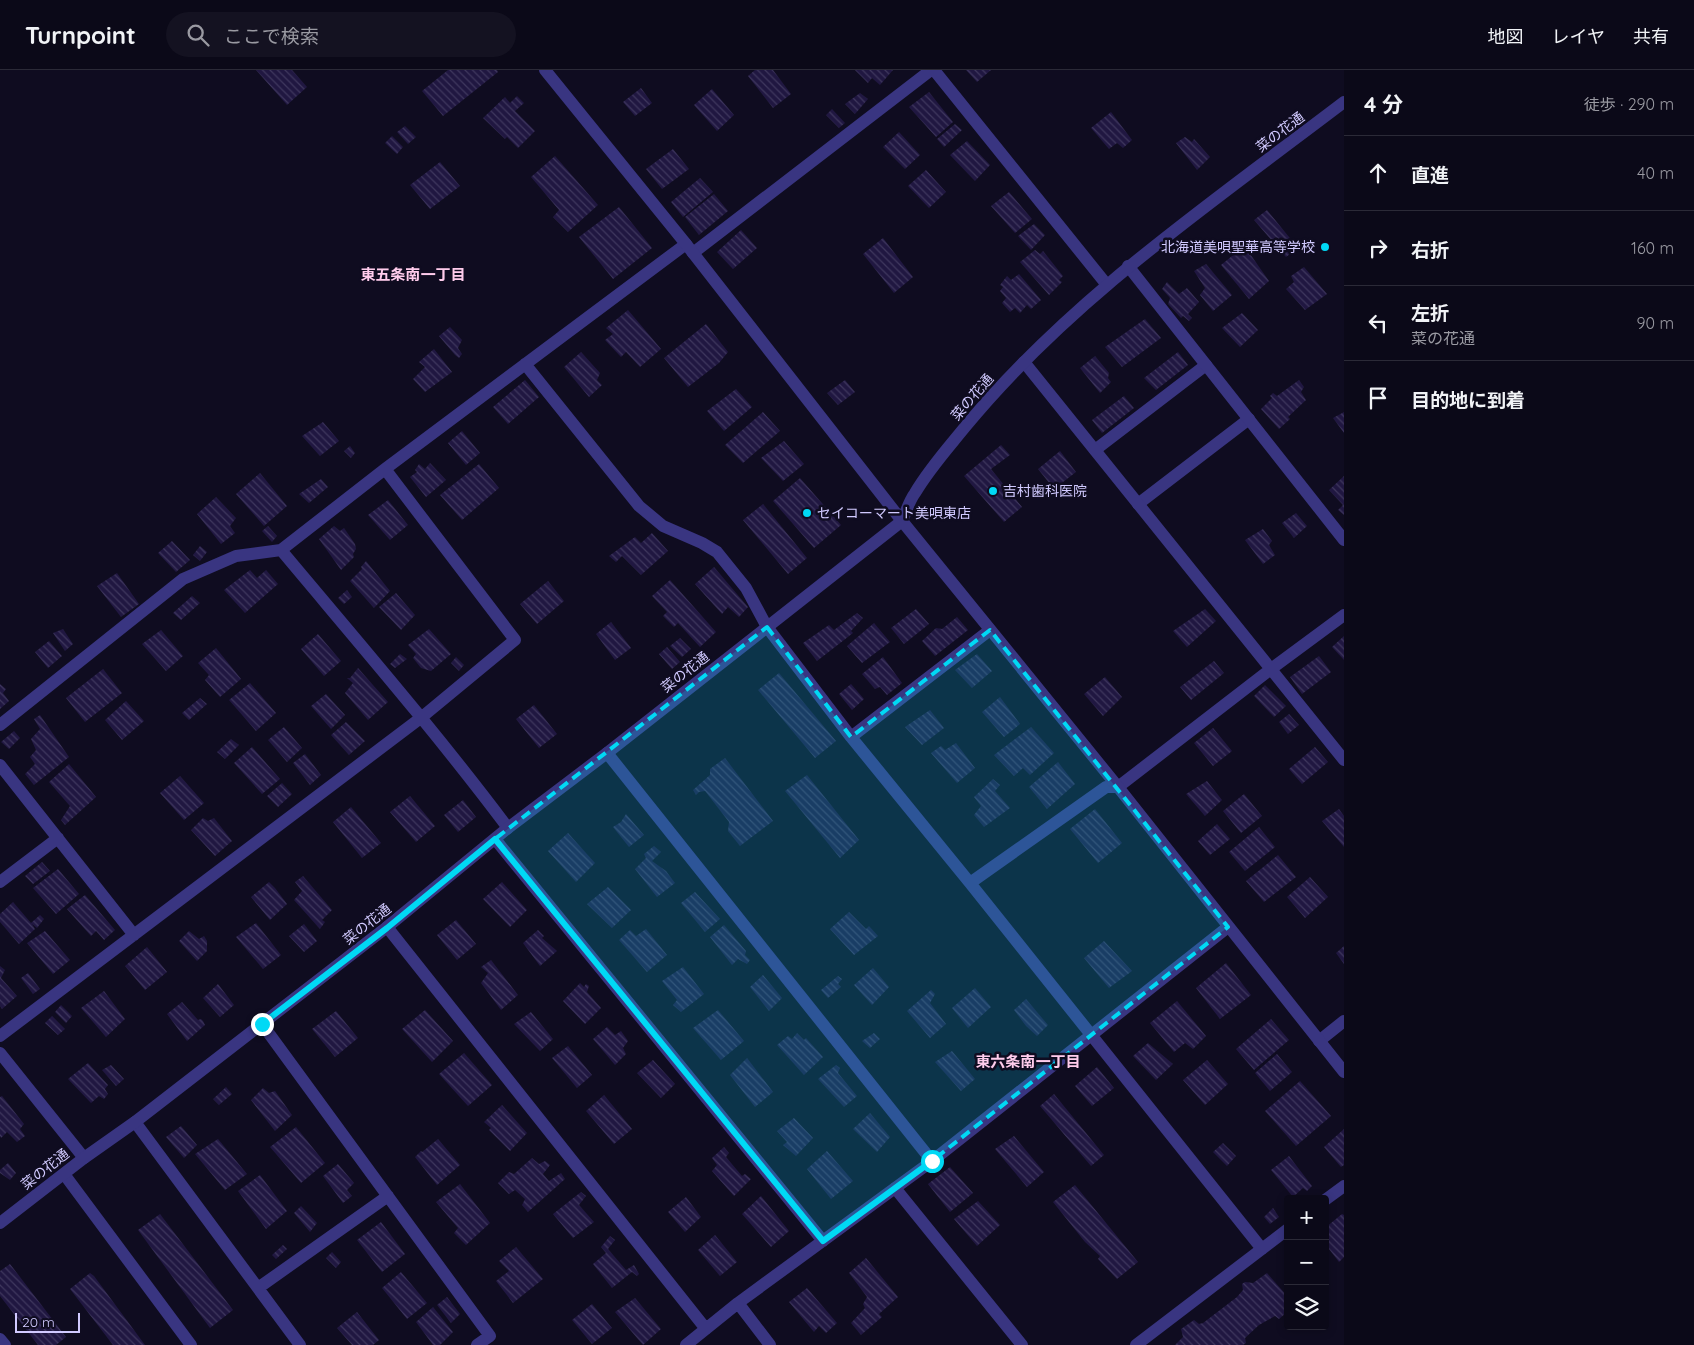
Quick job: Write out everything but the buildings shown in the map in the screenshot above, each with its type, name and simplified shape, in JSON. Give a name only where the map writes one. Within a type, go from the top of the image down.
[{"type":"street","points":[[546,70],[689,248],[902,520],[1118,787],[1344,1072]]},
{"type":"street","points":[[0,725],[183,578],[236,556],[281,550],[525,364],[689,248],[932,70],[1107,285]]},
{"type":"street","name":"菜の花通","points":[[0,1223],[84,1158],[135,1122],[387,928],[508,828],[767,628],[902,520],[914,493],[941,457],[987,400],[1024,362],[1128,266],[1344,102]]},
{"type":"street","points":[[1128,266],[1344,540]]},
{"type":"street","points":[[1024,362],[1344,760]]},
{"type":"street","points":[[525,364],[639,506],[663,526],[717,552],[746,588],[767,628],[851,737],[1262,1249]]},
{"type":"street","points":[[1095,450],[1206,365]]},
{"type":"street","points":[[1138,504],[1249,419]]},
{"type":"street","points":[[0,1036],[422,717],[515,640],[385,469]]},
{"type":"street","points":[[281,550],[422,717],[508,828]]},
{"type":"street","points":[[970,884],[1106,787],[1118,787],[1344,615]]},
{"type":"street","points":[[851,737],[990,630]]},
{"type":"street","points":[[607,753],[932,1161]]},
{"type":"street","points":[[0,765],[134,935]]},
{"type":"street","points":[[0,882],[58,838]]},
{"type":"street","points":[[495,839],[823,1241]]},
{"type":"street","points":[[686,1345],[738,1303],[932,1161],[1228,927]]},
{"type":"street","points":[[387,928],[706,1329]]},
{"type":"street","points":[[1319,1041],[1344,1021]]},
{"type":"street","points":[[262,1024],[490,1336],[477,1345]]},
{"type":"street","points":[[0,1052],[84,1158]]},
{"type":"street","points":[[135,1122],[300,1345]]},
{"type":"street","points":[[64,1174],[192,1345]]},
{"type":"street","points":[[1329,1197],[1344,1186]]},
{"type":"street","points":[[895,1188],[1022,1345]]},
{"type":"street","points":[[258,1288],[388,1196]]},
{"type":"street","points":[[1136,1345],[1284,1232]]},
{"type":"street","points":[[738,1303],[770,1345]]},
{"type":"street","points":[[0,1339],[5,1345]]},
{"type":"highlighted area","points":[[767,627],[851,737],[990,630],[1228,927],[932,1161],[823,1241],[495,839]]},
{"type":"place","name":"北海道美唄聖華高等学校","points":[[1325,247]]},
{"type":"place","name":"吉村歯科医院","points":[[993,491]]},
{"type":"place","name":"セイコーマート美唄東店","points":[[807,513]]},
{"type":"district","name":"東五条南一丁目","points":[[413,274]]},
{"type":"district","name":"東六条南一丁目","points":[[1028,1061]]},
{"type":"route","points":[[262,1024],[387,928],[495,839],[823,1241],[932,1161]]}]
